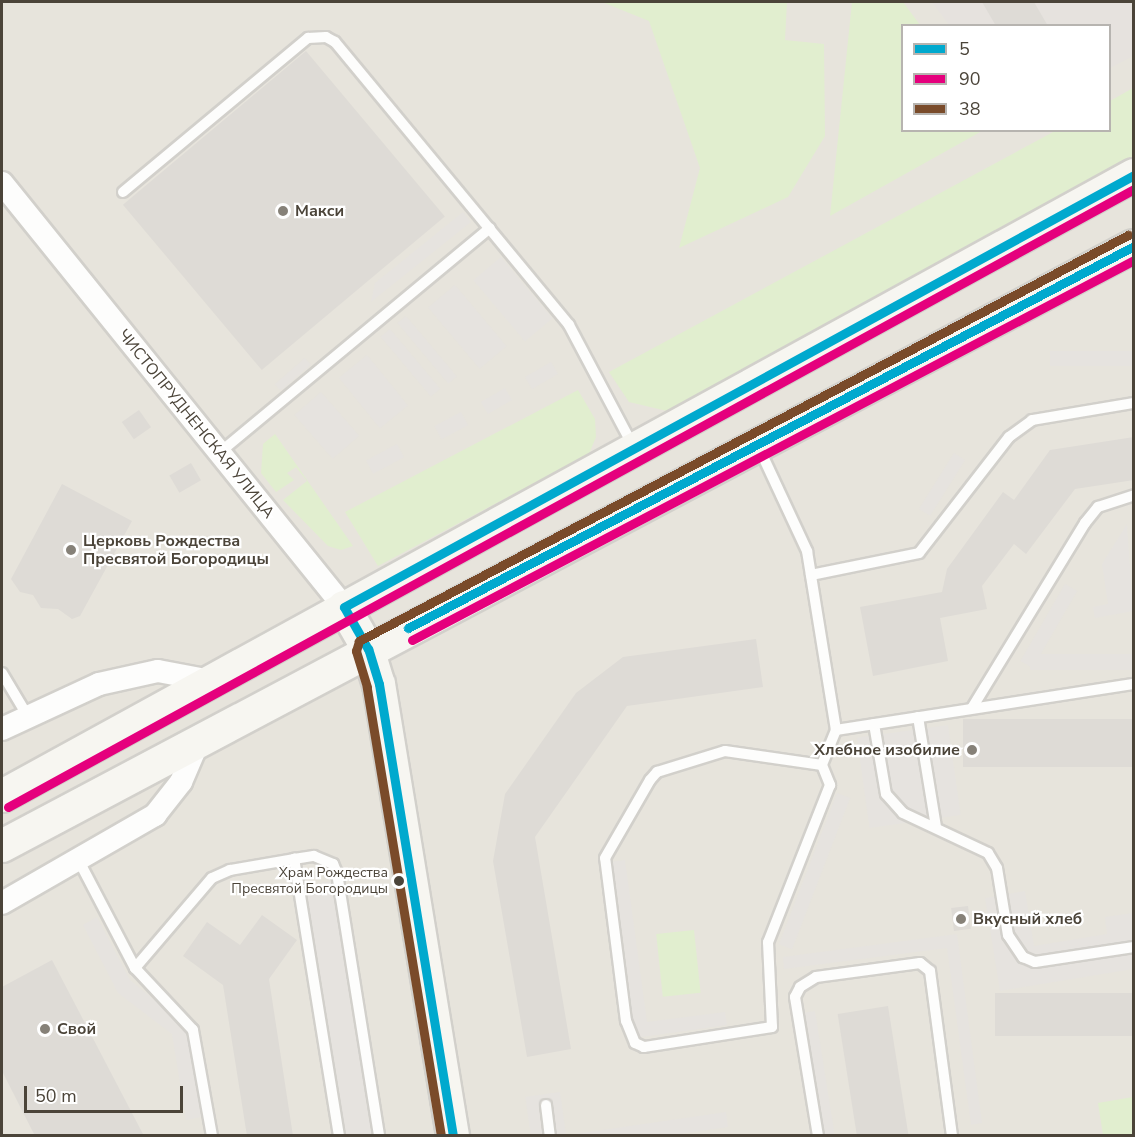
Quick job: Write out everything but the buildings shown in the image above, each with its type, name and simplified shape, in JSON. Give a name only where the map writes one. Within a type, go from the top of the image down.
[{"type":"main road","points":[[2,796],[633,446],[1134,175]]},
{"type":"main road","points":[[2,846],[368,649],[1134,246]]},
{"type":"main road","name":"ЧИСТОПРУДНЕНСКАЯ УЛИЦА","points":[[344,607],[368,649],[379,684],[453,1136]]},
{"type":"street","name":"ЧИСТОПРУДНЕНСКАЯ УЛИЦА","points":[[2,183],[344,607]]},
{"type":"street","points":[[2,729],[27,715],[99,684],[158,671],[211,681]]},
{"type":"street","points":[[2,903],[79,861],[155,815],[181,782],[199,740]]},
{"type":"lane","points":[[123,192],[308,38],[317,36],[335,42],[569,325],[633,446]]},
{"type":"lane","points":[[219,453],[490,228]]},
{"type":"lane","points":[[811,575],[919,553],[1009,437],[1025,424],[1134,403]]},
{"type":"lane","points":[[758,445],[807,551],[836,730],[822,765],[830,785],[768,942],[772,1027],[644,1047],[635,1042],[626,1021],[605,858],[650,780],[657,772],[725,752],[822,765]]},
{"type":"lane","points":[[972,708],[1085,523],[1098,507],[1134,495]]},
{"type":"lane","points":[[2,673],[27,715]]},
{"type":"lane","points":[[836,730],[1134,684]]},
{"type":"lane","points":[[918,717],[936,827]]},
{"type":"lane","points":[[874,724],[886,794],[903,813],[980,848],[993,859],[1008,934],[1023,957],[1035,962],[1134,947]]},
{"type":"lane","points":[[135,968],[212,878],[230,870],[294,859],[325,857],[337,873],[379,1136]]},
{"type":"lane","points":[[294,859],[339,1136]]},
{"type":"lane","points":[[79,861],[135,968],[193,1030],[212,1136]]},
{"type":"lane","points":[[818,1136],[795,997],[800,987],[816,976],[920,963],[930,971],[952,1136]]},
{"type":"lane","points":[[546,1105],[550,1136]]},
{"type":"shaded area","points":[[2,2],[1133,2],[1133,1135],[2,1135]]},
{"type":"shaded area","points":[[932,2],[1133,2],[1133,56],[1111,67],[1111,24],[948,24]]},
{"type":"shaded area","points":[[463,212],[471,222],[371,302],[375,283]]},
{"type":"shaded area","points":[[501,257],[552,318],[525,341],[473,280]]},
{"type":"shaded area","points":[[455,285],[506,346],[480,369],[428,307]]},
{"type":"shaded area","points":[[406,316],[457,377],[448,384],[398,323]]},
{"type":"shaded area","points":[[390,329],[440,389],[431,396],[381,337]]},
{"type":"shaded area","points":[[1050,351],[1133,351],[1133,366],[1050,366]]},
{"type":"shaded area","points":[[367,355],[408,406],[380,428],[339,378]]},
{"type":"shaded area","points":[[305,358],[311,365],[281,391],[275,384]]},
{"type":"shaded area","points":[[551,362],[558,374],[532,389],[525,377]]},
{"type":"shaded area","points":[[505,388],[512,400],[488,414],[481,402]]},
{"type":"shaded area","points":[[321,392],[359,436],[333,459],[295,415]]},
{"type":"shaded area","points":[[461,412],[468,425],[442,439],[435,426]]},
{"type":"shaded area","points":[[397,444],[404,457],[373,474],[366,460]]},
{"type":"shaded area","points":[[954,453],[965,460],[930,516],[919,509]]},
{"type":"shaded area","points":[[1127,524],[1133,611],[1095,618],[1093,607],[1108,604],[1102,564]]},
{"type":"shaded area","points":[[1065,584],[1077,591],[1033,668],[1020,661]]},
{"type":"shaded area","points":[[1030,654],[1133,654],[1133,670],[1030,670]]},
{"type":"shaded area","points":[[948,725],[961,815],[870,828],[857,738]]},
{"type":"shaded area","points":[[837,793],[850,798],[792,949],[779,944]]},
{"type":"shaded area","points":[[625,860],[647,1022],[725,1012],[727,1025],[635,1038],[612,862]]},
{"type":"shaded area","points":[[333,881],[373,1135],[345,1136],[305,885]]},
{"type":"shaded area","points":[[1025,891],[1034,946],[1107,934],[1105,917],[1133,913],[1133,969],[1000,991],[985,898]]},
{"type":"shaded area","points":[[97,917],[130,980],[186,1026],[201,1117],[186,1120],[172,1034],[118,993],[83,925]]},
{"type":"shaded area","points":[[957,934],[982,1123],[971,1125],[947,948],[784,969],[783,957]]},
{"type":"shaded area","points":[[815,1011],[835,1135],[823,1136],[803,1013]]},
{"type":"shaded area","points":[[560,1092],[566,1135],[531,1136],[525,1097]]},
{"type":"shaded area","points":[[726,1112],[728,1127],[667,1136],[568,1135]]},
{"type":"green space","points":[[602,2],[787,2],[785,40],[824,44],[825,136],[788,197],[679,248],[700,168],[649,21]]},
{"type":"green space","points":[[852,2],[903,2],[919,24],[901,24],[901,132],[980,132],[830,216]]},
{"type":"green space","points":[[1133,88],[1133,162],[684,405],[667,411],[629,402],[609,372],[1053,132],[1111,132],[1111,100]]},
{"type":"green space","points":[[578,390],[595,419],[596,437],[589,454],[378,566],[345,512]]},
{"type":"green space","points":[[275,434],[353,546],[341,550],[328,546],[283,500],[307,481],[296,467],[287,473],[294,480],[276,492],[261,473],[263,444]]},
{"type":"green space","points":[[694,930],[701,993],[663,997],[656,934]]},
{"type":"green space","points":[[1133,1097],[1133,1135],[1103,1135],[1098,1103]]},
{"type":"transit line","name":"5","points":[[453,1136],[379,684],[368,649],[344,607],[1134,175]]},
{"type":"transit line","name":"90","points":[[8,807],[1134,189]]},
{"type":"transit line","name":"38","points":[[441,1136],[367,687],[356,651],[359,641],[1128,235]]},
{"type":"transit line","name":"5","points":[[408,628],[1134,246]]},
{"type":"transit line","name":"90","points":[[412,640],[1134,260]]},
{"type":"place","name":"Макси","points":[[283,211]]},
{"type":"place","name":"Церковь Рождества Пресвятой Богородицы","points":[[71,550]]},
{"type":"place","name":"Хлебное изобилие","points":[[972,750]]},
{"type":"place","name":"Храм Рождества Пресвятой Богородицы","points":[[399,881]]},
{"type":"place","name":"Вкусный хлеб","points":[[961,919]]},
{"type":"place","name":"Свой","points":[[45,1029]]}]
